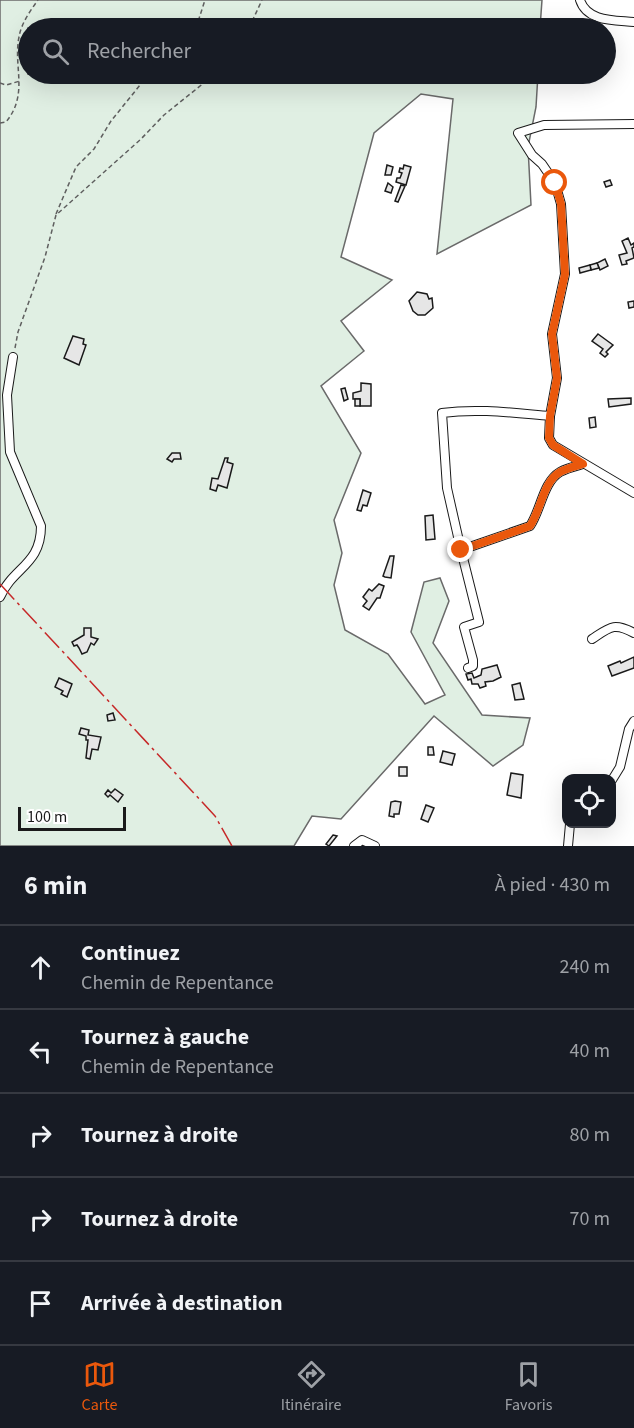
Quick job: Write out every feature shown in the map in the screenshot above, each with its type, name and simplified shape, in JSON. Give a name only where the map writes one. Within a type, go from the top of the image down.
[{"type":"street","points":[[580,0],[586,12],[601,18]]},
{"type":"street","points":[[616,20],[634,22]]},
{"type":"street","points":[[634,124],[544,125],[518,133],[532,155],[542,164],[555,183],[561,204],[565,274],[552,334],[557,378],[550,416],[549,438],[553,445],[634,493]]},
{"type":"street","points":[[0,597],[4,588],[34,556],[41,539],[41,526],[10,452],[7,394],[13,357]]},
{"type":"street","points":[[468,669],[473,666],[473,660],[464,627],[479,622],[447,488],[442,413],[528,412],[550,416]]},
{"type":"street","points":[[461,550],[530,526],[536,518],[553,479],[560,472],[583,464]]},
{"type":"street","points":[[591,639],[610,627],[618,626],[634,633]]},
{"type":"street","points":[[616,774],[620,767],[629,729],[634,721]]},
{"type":"street","points":[[568,846],[570,828]]},
{"type":"street","points":[[354,846],[362,840],[375,846]]},
{"type":"path","points":[[26,18],[38,0]]},
{"type":"path","points":[[199,18],[205,0]]},
{"type":"path","points":[[254,18],[262,0]]},
{"type":"path","points":[[0,83],[6,85],[18,82]]},
{"type":"path","points":[[0,123],[6,122],[12,115],[20,84]]},
{"type":"path","points":[[13,357],[18,332],[45,258],[56,215],[76,167],[94,149],[111,121],[141,84]]},
{"type":"path","points":[[56,215],[164,115],[203,84]]},
{"type":"green space","points":[[0,0],[542,0],[541,18],[18,18],[18,84],[537,84],[536,107],[528,147],[531,205],[437,254],[453,99],[421,94],[374,133],[341,257],[392,280],[341,321],[364,351],[321,386],[361,453],[334,520],[342,553],[334,585],[345,630],[388,654],[425,704],[445,695],[411,632],[424,582],[440,578],[449,601],[433,643],[482,715],[530,718],[523,745],[493,766],[434,716],[341,819],[312,816],[294,846],[0,846]]},
{"type":"building","points":[[387,165],[393,167],[391,175],[385,175]]},
{"type":"building","points":[[404,165],[411,167],[406,185],[396,182],[402,173],[399,172],[400,168],[403,169]]},
{"type":"building","points":[[610,180],[612,185],[606,187],[604,182]]},
{"type":"building","points":[[388,183],[393,187],[391,193],[385,191]]},
{"type":"building","points":[[401,185],[405,186],[398,202],[395,201]]},
{"type":"building","points":[[628,238],[631,245],[634,243],[632,248],[634,258],[622,265],[619,255],[627,253],[622,241]]},
{"type":"building","points":[[605,259],[608,266],[600,270],[597,263]]},
{"type":"building","points":[[597,263],[599,268],[591,270],[590,265]]},
{"type":"building","points":[[590,265],[591,270],[580,273],[579,268]]},
{"type":"building","points":[[417,292],[427,294],[429,299],[432,298],[433,308],[425,315],[418,315],[413,311],[409,301]]},
{"type":"building","points":[[634,301],[634,307],[629,308],[628,302]]},
{"type":"building","points":[[598,334],[613,345],[606,352],[608,354],[605,357],[600,353],[603,349],[592,341]]},
{"type":"building","points":[[73,336],[84,339],[83,344],[86,345],[79,365],[64,358]]},
{"type":"building","points":[[361,383],[371,384],[371,406],[360,406],[360,399],[353,399],[353,393],[361,391]]},
{"type":"building","points":[[345,388],[348,399],[344,401],[341,389]]},
{"type":"building","points":[[631,398],[631,404],[609,407],[608,399]]},
{"type":"building","points":[[355,399],[360,399],[360,406],[355,406]]},
{"type":"building","points":[[595,417],[596,427],[590,428],[589,418]]},
{"type":"building","points":[[172,453],[180,453],[181,459],[174,459],[172,462],[167,459]]},
{"type":"building","points":[[225,458],[228,458],[227,462],[233,464],[227,488],[218,485],[216,491],[210,489],[212,478],[218,479]]},
{"type":"building","points":[[363,490],[371,493],[367,506],[363,505],[361,511],[357,510]]},
{"type":"building","points":[[433,515],[435,539],[426,540],[425,516]]},
{"type":"building","points":[[390,556],[394,556],[391,578],[383,576]]},
{"type":"building","points":[[379,584],[384,586],[380,598],[377,598],[369,610],[363,606],[367,601],[363,597],[369,589],[372,591]]},
{"type":"building","points":[[84,628],[91,628],[91,637],[98,639],[94,645],[91,643],[87,652],[82,654],[77,645],[74,646],[72,642],[84,635]]},
{"type":"building","points":[[634,657],[634,668],[612,676],[608,666]]},
{"type":"building","points":[[497,665],[501,677],[485,682],[486,686],[480,688],[478,684],[472,684],[471,679],[468,680],[466,674],[472,673],[474,678],[481,675],[482,669]]},
{"type":"building","points":[[59,678],[72,684],[67,697],[61,694],[63,691],[55,687]]},
{"type":"building","points":[[520,683],[524,699],[515,700],[512,685]]},
{"type":"building","points":[[113,713],[115,720],[108,721],[107,715]]},
{"type":"building","points":[[81,728],[89,730],[88,735],[101,737],[98,750],[92,749],[90,759],[86,758],[88,740],[86,736],[79,734]]},
{"type":"building","points":[[428,747],[433,747],[434,755],[428,755]]},
{"type":"building","points":[[443,751],[455,754],[452,765],[440,762]]},
{"type":"building","points":[[399,767],[407,767],[407,776],[399,776]]},
{"type":"building","points":[[511,773],[523,775],[521,798],[507,795]]},
{"type":"building","points":[[115,789],[123,795],[118,802],[105,794],[108,790],[111,793]]},
{"type":"building","points":[[391,802],[401,802],[399,814],[394,814],[394,817],[389,816]]},
{"type":"building","points":[[426,805],[434,808],[428,822],[421,819]]},
{"type":"building","points":[[333,835],[337,836],[329,846],[326,844]]},
{"type":"power","points":[[0,584],[215,816],[232,846]]},
{"type":"route","points":[[461,550],[530,526],[536,518],[553,479],[560,472],[583,464],[553,445],[549,438],[550,416],[557,378],[552,334],[565,274],[561,204],[555,183]]}]
